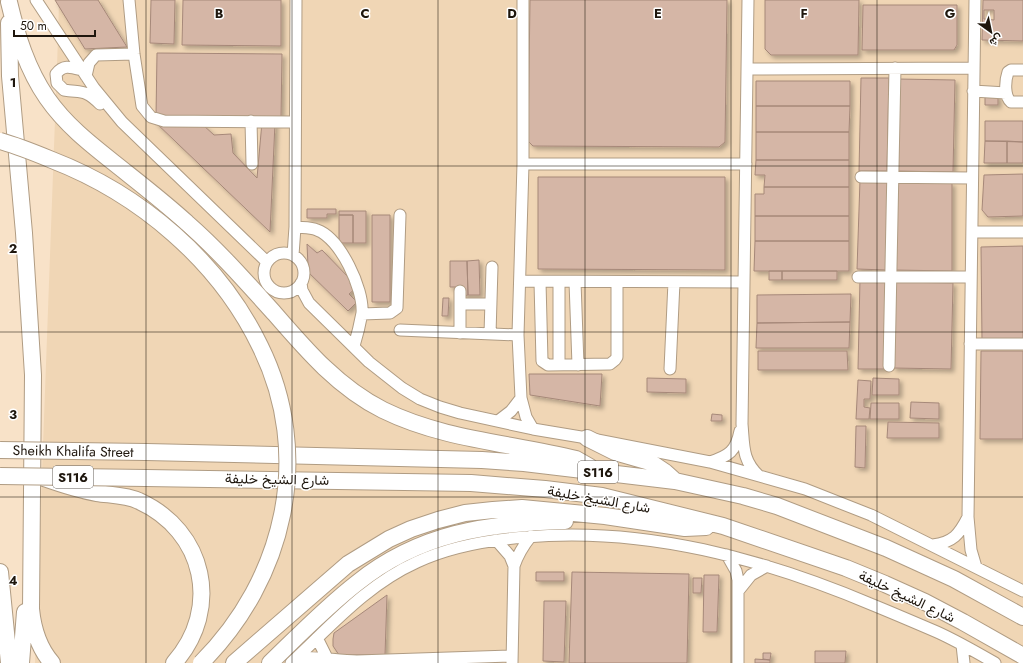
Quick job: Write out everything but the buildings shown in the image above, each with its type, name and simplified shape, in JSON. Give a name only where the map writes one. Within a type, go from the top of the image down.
[{"type":"highway","points":[[9,1],[23,53],[33,76],[47,98],[63,118],[81,136],[177,214],[212,246],[331,375],[369,402],[410,423],[445,433],[576,459],[588,465],[596,472]]},
{"type":"highway","points":[[9,1],[10,76],[24,233],[33,375],[31,609],[33,625],[38,642],[52,663]]},
{"type":"highway","points":[[0,141],[37,154],[90,176],[129,200],[165,227],[198,258],[226,292],[251,328],[269,367],[281,409],[287,451],[285,494],[280,523],[270,557],[252,596],[229,632],[201,663]]},
{"type":"highway","points":[[586,438],[615,452],[650,462],[675,481]]},
{"type":"highway","name":"Sheikh Khalifa Street","points":[[0,450],[146,452]]},
{"type":"highway","name":"شارع الشيخ خليفة","points":[[146,452],[482,460],[524,463],[675,481],[716,489],[777,506],[886,548],[954,579],[1023,617]]},
{"type":"highway","name":"Sheikh Khalifa Street","points":[[0,476],[146,478]]},
{"type":"highway","points":[[41,477],[77,488],[137,500],[155,509],[171,522],[184,537],[194,555],[200,575],[202,595],[200,615],[194,634],[184,652],[174,663]]},
{"type":"highway","name":"شارع الشيخ خليفة","points":[[146,478],[433,481],[545,488],[602,496],[723,526],[803,553],[885,584],[963,622],[1023,656]]},
{"type":"highway","points":[[234,663],[348,564],[382,542],[411,529],[452,517],[493,510],[522,508],[604,516],[685,528],[723,526]]},
{"type":"highway","points":[[270,663],[357,582],[389,560],[407,551],[433,540],[486,527],[514,523],[580,520],[604,516]]},
{"type":"highway","points":[[21,663],[32,524]]},
{"type":"highway","points":[[0,572],[9,663]]},
{"type":"street","points":[[36,0],[94,88],[122,122],[267,262]]},
{"type":"street","points":[[129,0],[140,101],[144,110],[151,117],[164,121],[295,122]]},
{"type":"street","points":[[292,255],[295,228],[296,0]]},
{"type":"street","points":[[523,0],[523,164],[518,335],[521,398],[526,417],[533,429]]},
{"type":"street","points":[[748,0],[742,424],[745,455],[750,467],[759,476]]},
{"type":"street","points":[[975,0],[968,517],[971,550],[976,567]]},
{"type":"street","points":[[84,73],[89,63],[96,56],[134,54]]},
{"type":"street","points":[[84,73],[71,66],[62,68],[56,74],[57,83],[64,90],[87,93],[111,115],[122,122]]},
{"type":"street","points":[[890,366],[895,68]]},
{"type":"street","points":[[747,69],[974,68]]},
{"type":"street","points":[[1023,70],[1012,70],[1008,72],[1006,93],[1007,98],[1011,102],[1023,102]]},
{"type":"street","points":[[973,91],[1006,93]]},
{"type":"street","points":[[251,122],[252,164]]},
{"type":"street","points":[[523,164],[746,164]]},
{"type":"street","points":[[862,177],[972,178]]},
{"type":"street","points":[[362,314],[390,313],[397,308],[400,215]]},
{"type":"street","points":[[295,228],[317,230],[329,238],[348,264],[361,298],[362,314],[354,346]]},
{"type":"street","points":[[972,232],[1023,232]]},
{"type":"street","points":[[278,253],[292,255],[299,260],[303,267],[304,275],[301,283],[290,292],[281,293],[273,290],[266,284],[264,275],[267,262],[278,253]]},
{"type":"street","points":[[490,334],[492,267]]},
{"type":"street","points":[[858,277],[971,276]]},
{"type":"street","points":[[520,281],[744,282]]},
{"type":"street","points":[[540,282],[541,359],[546,364],[578,365],[610,364],[617,357],[617,282]]},
{"type":"street","points":[[559,282],[559,364]]},
{"type":"street","points":[[575,282],[578,365]]},
{"type":"street","points":[[670,369],[674,282]]},
{"type":"street","points":[[301,283],[302,290],[309,303],[369,362],[384,376],[420,399],[460,413],[533,429],[710,462],[805,489],[871,515],[1023,591]]},
{"type":"street","points":[[460,291],[460,333]]},
{"type":"street","points":[[460,304],[491,304]]},
{"type":"street","points":[[400,330],[518,335]]},
{"type":"street","points":[[970,344],[1023,344]]},
{"type":"street","points":[[498,421],[511,411],[521,398]]},
{"type":"street","points":[[710,462],[724,457],[733,450],[742,424]]},
{"type":"street","points":[[933,545],[950,540],[957,535],[968,517]]},
{"type":"street","points":[[294,660],[346,610],[381,582],[397,572],[432,556],[474,544],[496,540],[531,536],[588,534],[655,542],[726,555],[767,566],[833,588],[939,633],[993,663]]},
{"type":"street","points":[[294,660],[376,662],[512,659],[514,566],[523,545],[531,536]]},
{"type":"street","points":[[496,540],[510,556],[514,566]]},
{"type":"street","points":[[726,555],[736,571],[739,590],[738,663]]},
{"type":"street","points":[[739,590],[751,575],[767,566]]},
{"type":"street","points":[[317,638],[321,648],[329,660]]},
{"type":"street","points":[[962,645],[964,663]]},
{"type":"shaded area","points":[[59,0],[1023,0],[1023,663],[35,663]]}]
